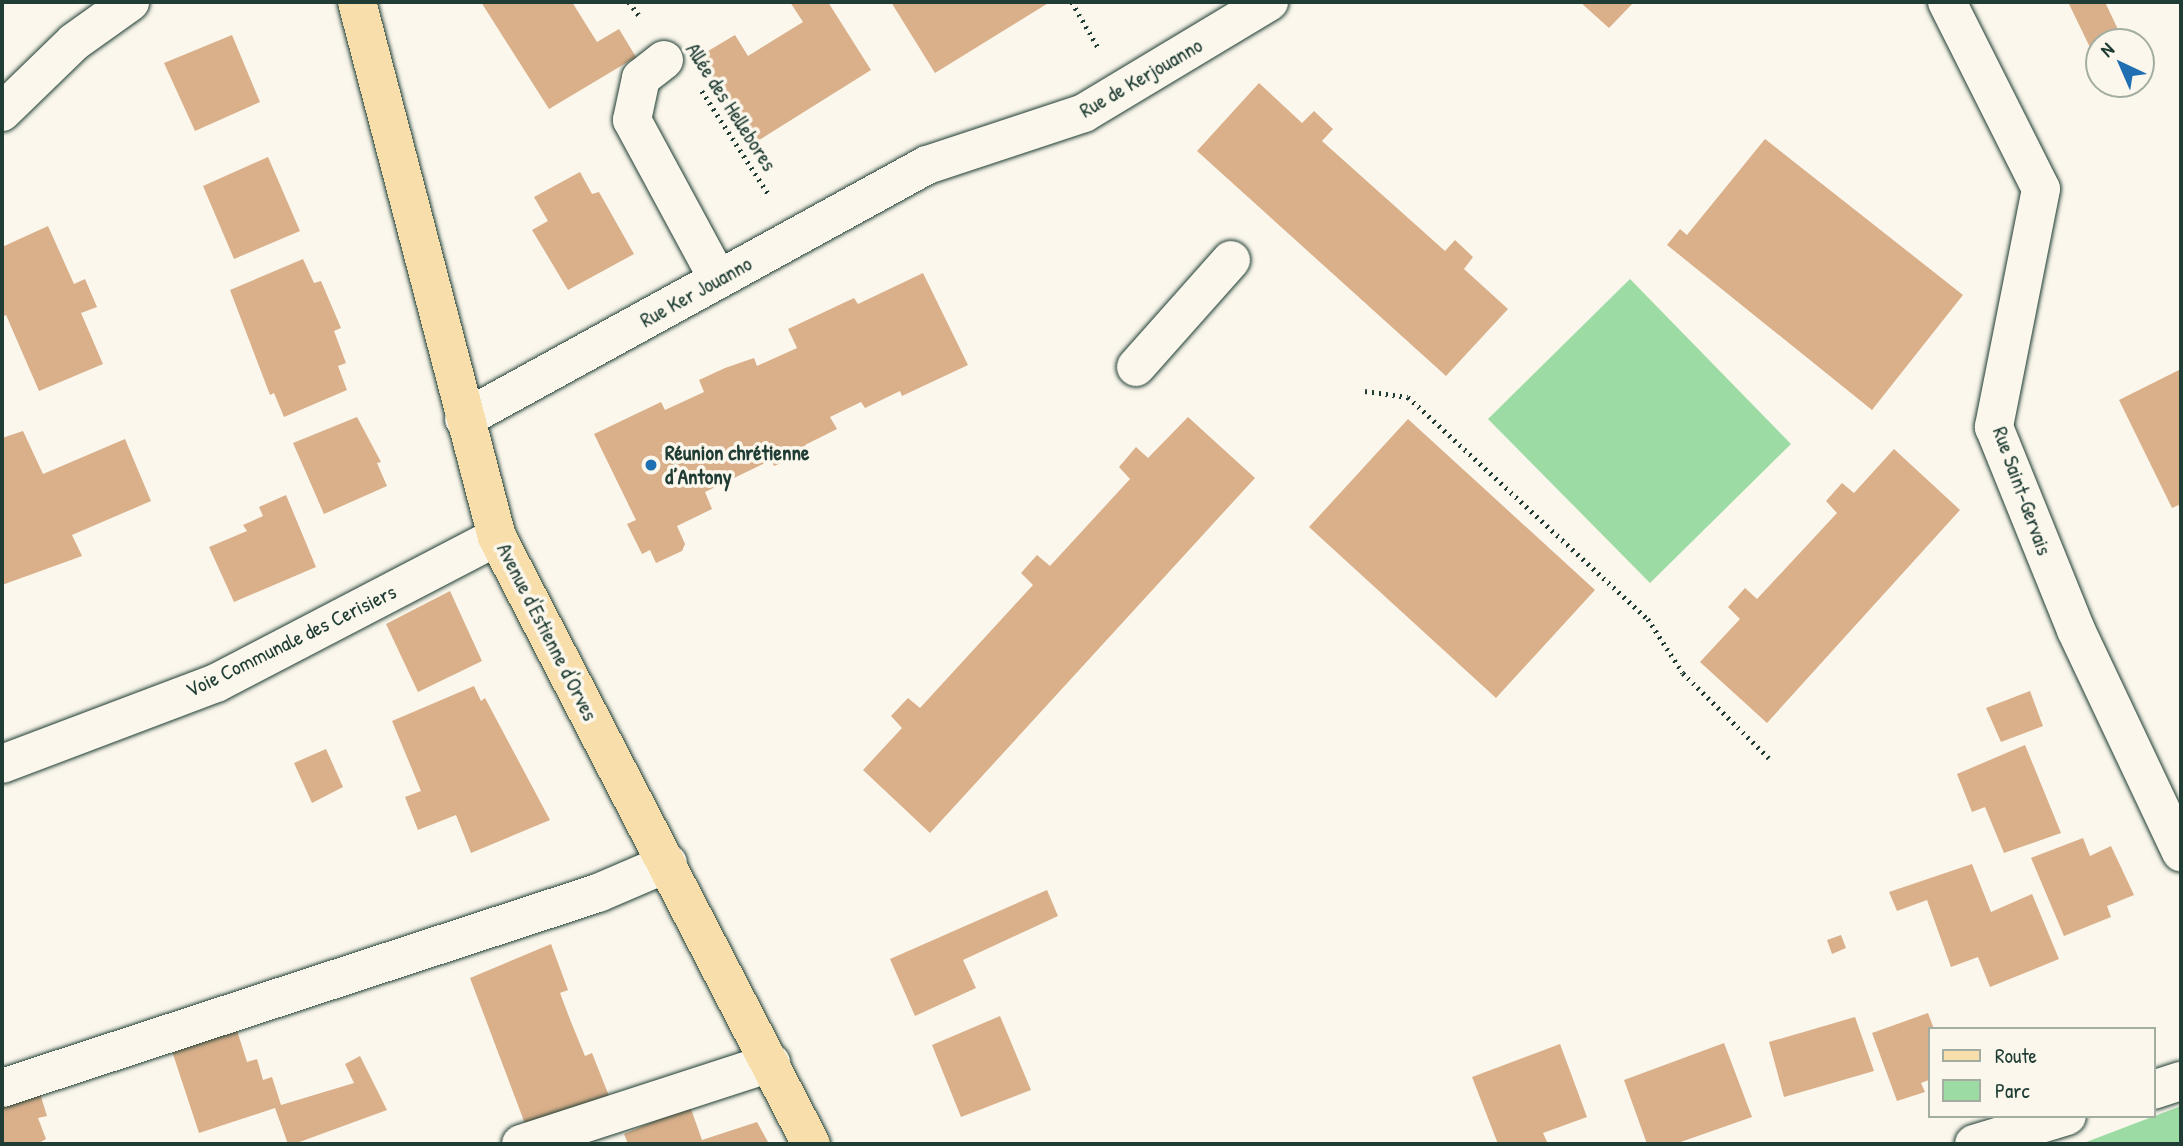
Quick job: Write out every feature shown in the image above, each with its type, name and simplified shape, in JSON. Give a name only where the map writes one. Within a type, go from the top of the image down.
[{"type":"main road","name":"Avenue d'Estienne d'Orves","points":[[357,2],[497,537],[811,1144]]},
{"type":"street","points":[[2,112],[74,42],[130,2]]},
{"type":"street","name":"Rue de Kerjouanno","points":[[927,165],[1084,113],[1269,2]]},
{"type":"street","name":"Rue Saint-Gervais","points":[[1947,2],[2041,189],[1994,427],[2076,630],[2181,852]]},
{"type":"street","points":[[664,60],[641,78],[632,120],[718,279]]},
{"type":"street","name":"Rue Ker Jouanno","points":[[464,419],[927,165]]},
{"type":"street","points":[[1136,367],[1231,260]]},
{"type":"street","name":"Voie Communale des Cerisiers","points":[[2,764],[216,683],[497,537]]},
{"type":"street","points":[[2,1088],[598,893],[668,863]]},
{"type":"street","points":[[521,1144],[771,1063]]},
{"type":"street","points":[[2155,1089],[2181,1081]]},
{"type":"street","points":[[1974,1144],[2060,1118]]},
{"type":"path","points":[[629,2],[647,23]]},
{"type":"path","name":"Allée des Hellebores","points":[[695,80],[795,237]]},
{"type":"path","points":[[1365,391],[1408,397],[1648,619],[1683,673],[1769,758]]},
{"type":"green space","points":[[1630,279],[1791,444],[1650,583],[1488,419]]},
{"type":"green space","points":[[2181,1106],[2181,1144],[2081,1144],[2155,1118]]},
{"type":"building","points":[[481,2],[572,2],[597,42],[619,29],[636,57],[549,109]]},
{"type":"building","points":[[790,2],[828,2],[871,70],[753,144],[698,57],[735,35],[748,56],[803,22]]},
{"type":"building","points":[[891,2],[1050,2],[935,73]]},
{"type":"building","points":[[1580,2],[1634,2],[1609,28]]},
{"type":"building","points":[[2068,2],[2105,2],[2117,28],[2085,28],[2085,37]]},
{"type":"building","points":[[232,35],[260,102],[195,131],[164,63]]},
{"type":"building","points":[[1259,83],[1302,123],[1314,111],[1333,129],[1322,141],[1445,251],[1455,240],[1473,257],[1464,269],[1508,309],[1446,376],[1197,151]]},
{"type":"building","points":[[1765,139],[1963,295],[1872,410],[1667,245],[1680,229],[1687,235]]},
{"type":"building","points":[[268,157],[300,231],[234,259],[203,186]]},
{"type":"building","points":[[580,172],[592,194],[599,192],[634,254],[568,290],[532,230],[548,221],[534,197]]},
{"type":"building","points":[[48,226],[74,284],[85,279],[97,307],[81,313],[103,364],[39,391],[6,315],[2,317],[2,247]]},
{"type":"building","points":[[303,259],[314,283],[321,281],[341,328],[334,331],[346,363],[338,366],[347,390],[284,417],[274,393],[270,395],[230,290]]},
{"type":"building","points":[[923,273],[968,365],[902,396],[900,391],[865,408],[861,402],[830,417],[837,429],[805,445],[808,451],[774,466],[771,460],[705,492],[712,509],[677,526],[685,544],[682,551],[656,563],[650,550],[642,554],[627,524],[636,520],[594,434],[661,402],[665,410],[704,392],[699,380],[725,368],[754,358],[757,366],[797,348],[788,329],[854,298],[858,304]]},
{"type":"building","points":[[2181,369],[2181,504],[2172,508],[2119,400]]},
{"type":"building","points":[[357,417],[381,462],[377,463],[387,486],[324,514],[293,443]]},
{"type":"building","points":[[1188,417],[1255,478],[930,833],[863,770],[902,728],[891,716],[908,698],[920,708],[1033,585],[1021,573],[1037,555],[1050,566],[1130,479],[1119,467],[1136,447],[1148,458]]},
{"type":"building","points":[[1408,419],[1595,590],[1496,698],[1309,527]]},
{"type":"building","points":[[23,431],[43,474],[125,439],[151,501],[72,535],[82,556],[2,585],[2,438]]},
{"type":"building","points":[[1894,449],[1960,510],[1767,723],[1700,662],[1740,619],[1728,607],[1745,588],[1757,599],[1837,513],[1826,501],[1842,483],[1854,493]]},
{"type":"building","points":[[286,495],[316,567],[234,602],[209,547],[247,531],[243,525],[263,516],[259,507]]},
{"type":"building","points":[[450,591],[482,661],[418,692],[386,624]]},
{"type":"building","points":[[474,686],[481,701],[485,698],[550,820],[471,853],[456,815],[418,830],[405,797],[421,791],[392,721]]},
{"type":"building","points":[[2030,691],[2043,726],[2001,742],[1986,708]]},
{"type":"building","points":[[2025,745],[2061,833],[2004,853],[1985,807],[1972,812],[1957,774]]},
{"type":"building","points":[[326,749],[343,787],[312,803],[294,763]]},
{"type":"building","points":[[2083,838],[2090,856],[2111,846],[2134,895],[2107,906],[2111,917],[2064,936],[2031,858]]},
{"type":"building","points":[[1972,864],[1991,912],[2032,894],[2059,959],[1990,987],[1978,957],[1951,967],[1927,900],[1897,911],[1889,892]]},
{"type":"building","points":[[1047,890],[1058,916],[963,960],[976,988],[915,1016],[890,959]]},
{"type":"building","points":[[1841,935],[1846,948],[1832,954],[1827,940]]},
{"type":"building","points":[[551,944],[568,990],[560,993],[571,1022],[585,1056],[592,1053],[611,1101],[527,1129],[470,978]]},
{"type":"building","points":[[1928,1013],[1933,1027],[1927,1027],[1927,1081],[1921,1083],[1925,1092],[1897,1101],[1872,1033]]},
{"type":"building","points":[[1000,1016],[1031,1090],[961,1117],[932,1045]]},
{"type":"building","points":[[1855,1017],[1874,1071],[1784,1097],[1769,1042]]},
{"type":"building","points":[[235,1024],[247,1062],[257,1059],[263,1080],[272,1077],[281,1105],[354,1083],[345,1064],[360,1056],[387,1110],[294,1144],[288,1144],[275,1108],[199,1133],[170,1045]]},
{"type":"building","points":[[1724,1043],[1752,1117],[1675,1144],[1647,1144],[1624,1080]]},
{"type":"building","points":[[1560,1044],[1587,1117],[1543,1133],[1548,1144],[1498,1144],[1472,1077]]},
{"type":"building","points":[[38,1087],[47,1116],[38,1118],[46,1139],[37,1144],[2,1144],[2,1099]]},
{"type":"building","points":[[690,1106],[702,1140],[757,1122],[768,1142],[628,1144],[624,1134]]},
{"type":"place","name":"Réunion chrétienne d’Antony","points":[[651,465]]}]
